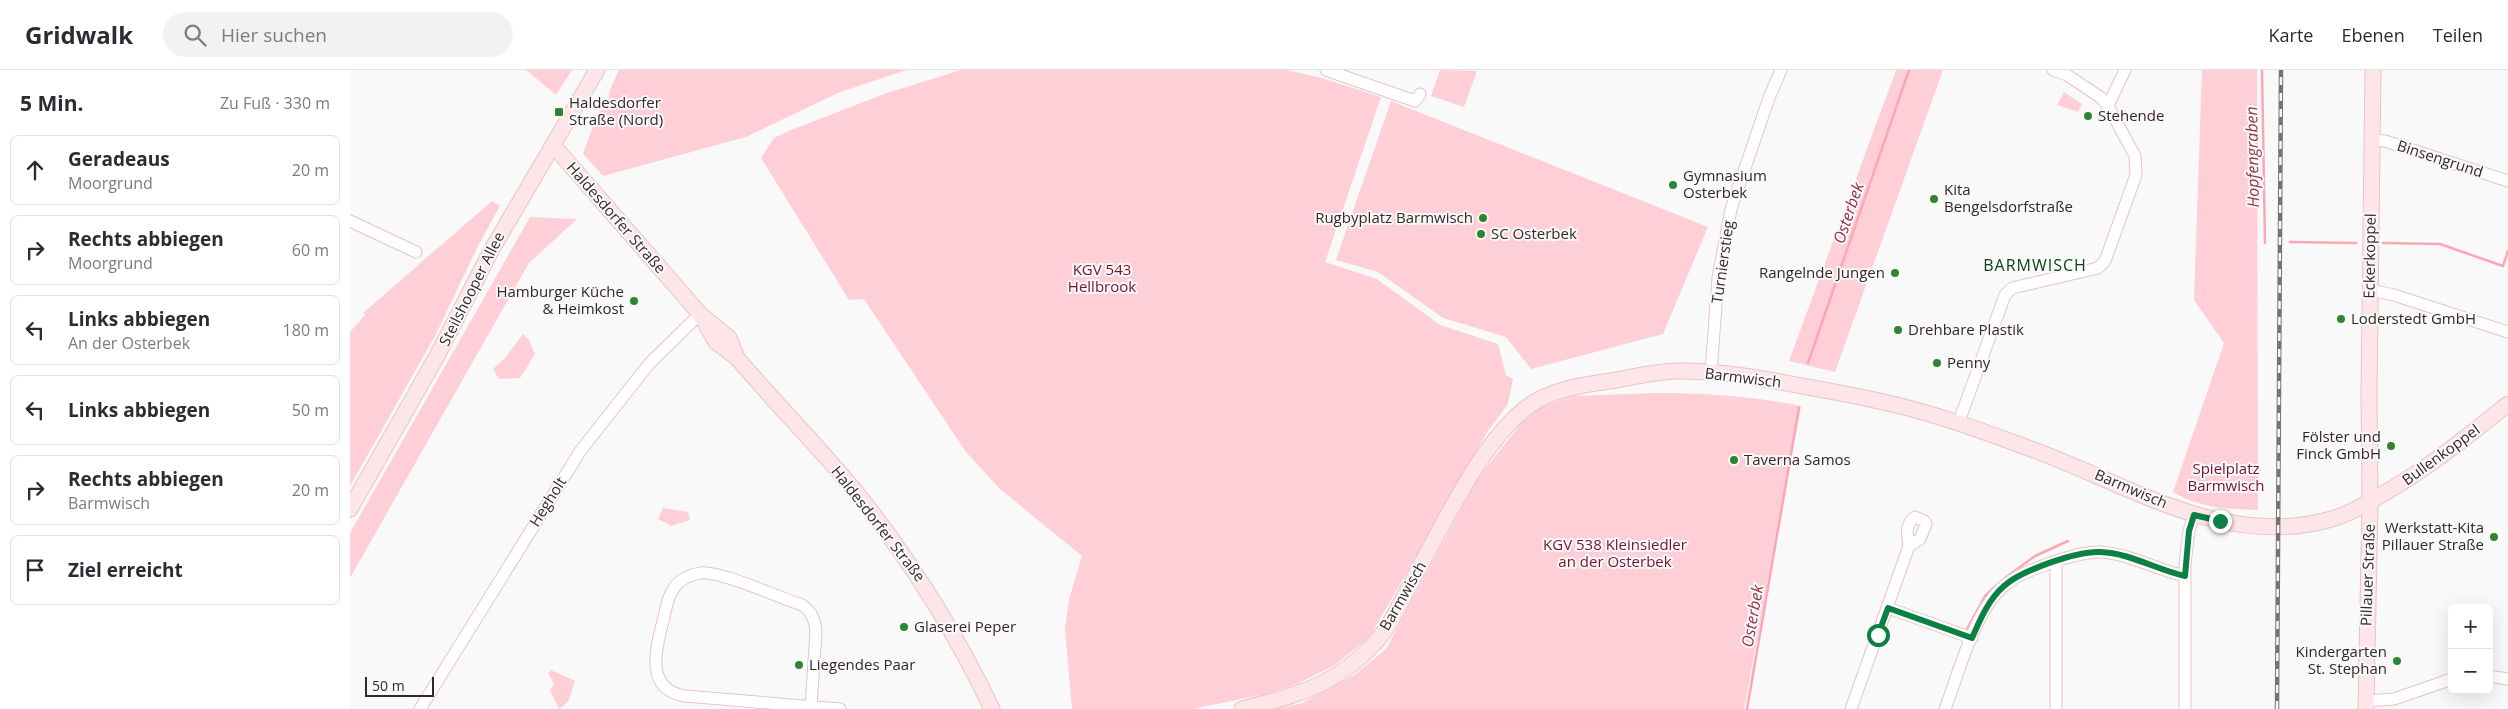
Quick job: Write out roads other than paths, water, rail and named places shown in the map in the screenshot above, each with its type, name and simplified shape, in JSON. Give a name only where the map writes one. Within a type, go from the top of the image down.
[{"type":"street","name":"Steilshooper Allee","points":[[350,509],[438,356],[492,249],[597,70]]},
{"type":"street","points":[[1326,70],[1415,101],[1420,94]]},
{"type":"street","name":"Turnierstieg","points":[[1711,372],[1718,278],[1731,208],[1769,98],[1781,70]]},
{"type":"street","points":[[1958,424],[2005,295],[2012,288],[2098,268],[2105,261],[2136,175],[2135,156],[2108,106],[2091,90],[2053,70]]},
{"type":"street","points":[[2108,106],[2125,70]]},
{"type":"street","name":"Eckerkoppel","points":[[2370,502],[2373,70]]},
{"type":"street","name":"Binsengrund","points":[[2372,140],[2385,141],[2508,181]]},
{"type":"street","name":"Haldesdorfer Straße","points":[[553,145],[700,314],[716,342],[737,358],[838,471],[899,549],[932,597],[988,708]]},
{"type":"street","points":[[350,221],[416,252]]},
{"type":"street","points":[[2370,290],[2394,295],[2508,332]]},
{"type":"street","name":"Hegholt","points":[[420,709],[581,450],[649,364],[700,314]]},
{"type":"street","name":"Barmwisch","points":[[1242,709],[1294,697],[1323,683],[1352,664],[1372,646],[1389,621],[1465,485],[1500,433],[1522,411],[1540,399],[1564,389],[1675,371],[1711,372],[1828,390],[1898,405],[1958,424],[2028,447],[2194,515],[2243,526],[2287,527],[2338,517],[2370,502]]},
{"type":"street","name":"Bullenkoppel","points":[[2370,502],[2418,473],[2508,404]]},
{"type":"street","name":"Pillauer Straße","points":[[2366,705],[2370,502]]},
{"type":"street","points":[[2185,709],[2185,576],[2189,531],[2194,515]]},
{"type":"street","points":[[1851,709],[1909,546]]},
{"type":"street","points":[[1945,709],[1972,638],[1985,610],[2004,586],[2039,566],[2076,555],[2100,552],[2134,559],[2169,573],[2185,576]]},
{"type":"street","points":[[2056,561],[2056,709]]},
{"type":"street","points":[[811,707],[816,632],[809,610],[802,605],[715,575],[700,574],[682,580],[675,586],[669,598],[655,657],[659,677],[668,689],[685,696],[811,707],[840,709]]},
{"type":"street","points":[[1888,608],[1972,638]]},
{"type":"street","points":[[2493,677],[2508,679]]},
{"type":"street","points":[[2366,705],[2394,699],[2448,680]]},
{"type":"waterway","name":"Osterbek","points":[[1808,363],[1909,70]]},
{"type":"waterway","name":"Hopfengraben","points":[[2262,70],[2265,243]]},
{"type":"waterway","name":"Hopfengraben","points":[[2290,242],[2356,243]]},
{"type":"waterway","name":"Hopfengraben","points":[[2383,243],[2440,244],[2503,266],[2508,251]]},
{"type":"waterway","name":"Osterbek","points":[[1747,709],[1799,408]]},
{"type":"waterway","points":[[2005,578],[2035,556],[2068,541]]},
{"type":"waterway","points":[[1967,629],[1985,596],[1997,585]]},
{"type":"railway","points":[[2277,709],[2281,70]]},
{"type":"place","name":"Haldesdorfer Straße (Nord)","points":[[559,112]]},
{"type":"place","name":"Stehende","points":[[2088,116]]},
{"type":"place","name":"Gymnasium Osterbek","points":[[1673,185]]},
{"type":"place","name":"Kita Bengelsdorfstraße","points":[[1934,199]]},
{"type":"place","name":"Rugbyplatz Barmwisch","points":[[1483,218]]},
{"type":"place","name":"SC Osterbek","points":[[1481,234]]},
{"type":"place","name":"Rangelnde Jungen","points":[[1895,273]]},
{"type":"place","name":"Hamburger Küche & Heimkost","points":[[634,301]]},
{"type":"place","name":"Loderstedt GmbH","points":[[2341,319]]},
{"type":"place","name":"Drehbare Plastik","points":[[1898,330]]},
{"type":"place","name":"Penny","points":[[1937,363]]},
{"type":"place","name":"Fölster und Finck GmbH","points":[[2391,446]]},
{"type":"place","name":"Taverna Samos","points":[[1734,460]]},
{"type":"place","name":"Werkstatt-Kita Pillauer Straße","points":[[2494,537]]},
{"type":"place","name":"Glaserei Peper","points":[[904,627]]},
{"type":"place","name":"Kindergarten St. Stephan","points":[[2397,661]]},
{"type":"place","name":"Liegendes Paar","points":[[799,665]]},
{"type":"district","name":"BARMWISCH","points":[[2035,265]]},
{"type":"park label","name":"KGV 543 Hellbrook","points":[[1102,278]]},
{"type":"park label","name":"Spielplatz Barmwisch","points":[[2226,478]]},
{"type":"park label","name":"KGV 538 Kleinsiedler an der Osterbek","points":[[1615,554]]}]
